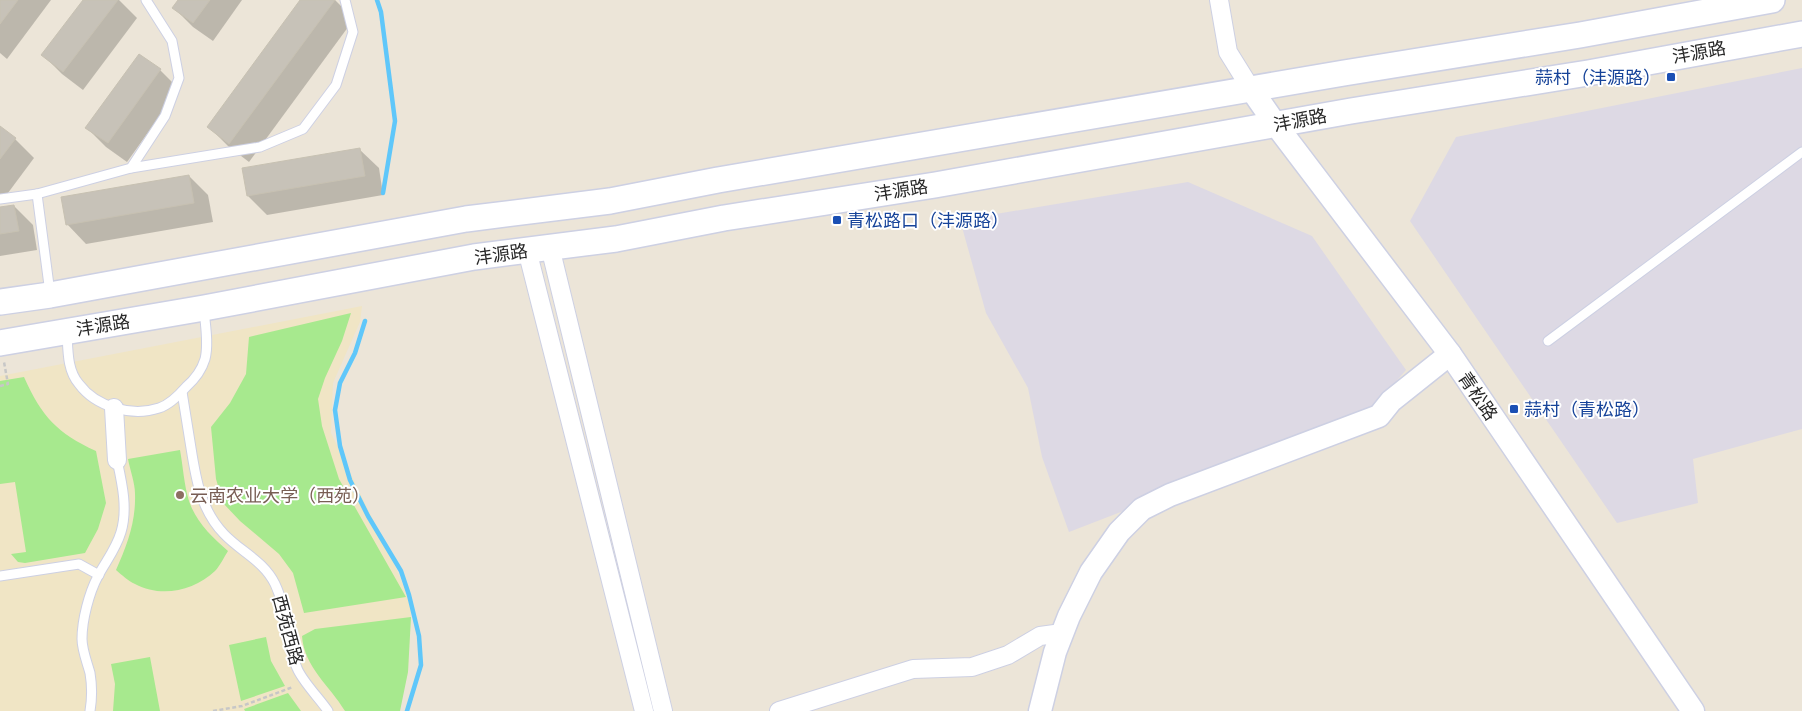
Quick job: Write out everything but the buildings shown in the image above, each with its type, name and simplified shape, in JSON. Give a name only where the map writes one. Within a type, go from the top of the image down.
[{"type":"main road","points":[[0,302],[50,295],[466,219],[610,201],[718,180],[1580,35],[1772,0]]},
{"type":"main road","name":"沣源路","points":[[0,343],[204,308],[474,257],[616,239],[724,218],[936,185],[1276,125],[1350,110],[1588,73],[1802,34]]},
{"type":"main road","points":[[610,201],[601,207],[596,222],[598,228],[605,236],[616,239]]},
{"type":"main road","points":[[533,211],[539,211],[548,216],[553,226],[552,237],[549,242],[539,248]]},
{"type":"street","points":[[1219,0],[1228,52],[1251,89]]},
{"type":"street","name":"青松路","points":[[1251,89],[1276,125],[1450,354],[1693,711]]},
{"type":"street","points":[[539,248],[644,711]]},
{"type":"street","points":[[539,248],[663,711]]},
{"type":"street","points":[[1040,711],[1055,652],[1091,572],[1119,532],[1142,509],[1170,495],[1379,416],[1391,401],[1450,354]]},
{"type":"street","points":[[114,408],[117,460]]},
{"type":"street","points":[[779,711],[913,668],[972,667],[1008,655],[1040,636],[1062,633]]},
{"type":"lane","points":[[131,168],[166,116],[179,78],[172,41],[146,0]]},
{"type":"lane","points":[[0,199],[37,194],[131,168],[260,147],[303,129],[336,85],[353,32],[345,0]]},
{"type":"lane","points":[[1548,342],[1802,152]]},
{"type":"lane","points":[[37,194],[50,295]]},
{"type":"lane","points":[[66,332],[70,369],[78,384],[97,401],[114,408],[140,412],[160,408],[182,392],[194,380],[205,359],[207,344],[204,308]]},
{"type":"lane","name":"西苑西路","points":[[182,392],[200,495],[209,515],[225,535],[262,565],[275,584],[284,610],[289,642],[297,669],[328,711]]},
{"type":"lane","points":[[90,711],[92,699],[90,676],[82,640],[90,596],[122,531],[124,510],[123,486],[117,460]]},
{"type":"lane","points":[[0,576],[80,564],[99,575]]},
{"type":"path","points":[[0,386],[8,384]]},
{"type":"path","points":[[213,711],[242,706],[307,682]]},
{"type":"shaded area","points":[[1802,68],[1802,429],[1693,459],[1698,503],[1617,523],[1410,221],[1456,137]]},
{"type":"shaded area","points":[[1188,182],[1312,236],[1406,370],[1364,418],[1069,532],[1042,457],[1028,388],[986,313],[960,220]]},
{"type":"shaded area","name":"云南农业大学（西苑）","points":[[362,306],[360,322],[333,383],[331,433],[408,596],[411,611],[408,672],[399,711],[0,711],[0,376]]},
{"type":"green space","points":[[351,313],[342,341],[325,378],[318,399],[322,426],[339,479],[406,597],[304,613],[293,573],[279,554],[240,521],[223,503],[216,479],[211,427],[230,403],[246,374],[249,337]]},
{"type":"green space","points":[[24,377],[37,403],[52,422],[71,437],[96,451],[106,503],[98,529],[85,553],[25,563],[18,562],[11,554],[26,552],[15,482],[0,484],[0,381]]},
{"type":"green space","points":[[180,450],[186,489],[192,509],[205,529],[228,551],[215,571],[207,578],[187,588],[156,591],[132,583],[116,570],[127,542],[134,514],[135,490],[128,459]]},
{"type":"green space","points":[[411,617],[408,672],[400,711],[345,711],[307,657],[302,636],[315,629]]},
{"type":"green space","points":[[266,637],[271,661],[285,686],[241,701],[229,645]]},
{"type":"green space","points":[[150,657],[160,711],[113,711],[115,684],[111,664]]},
{"type":"green space","points":[[288,693],[301,711],[245,711],[244,709]]},
{"type":"waterway","points":[[377,0],[381,12],[395,121],[383,193]]},
{"type":"waterway","points":[[365,321],[355,353],[340,383],[335,410],[340,446],[350,480],[368,516],[401,571],[419,636],[421,665],[407,711]]},
{"type":"place","name":"蒜村（沣源路）","points":[[1671,77]]},
{"type":"place","name":"青松路口（沣源路）","points":[[837,220]]},
{"type":"place","name":"蒜村（青松路）","points":[[1514,409]]},
{"type":"place","name":"云南农业大学（西苑）","points":[[180,495]]}]
